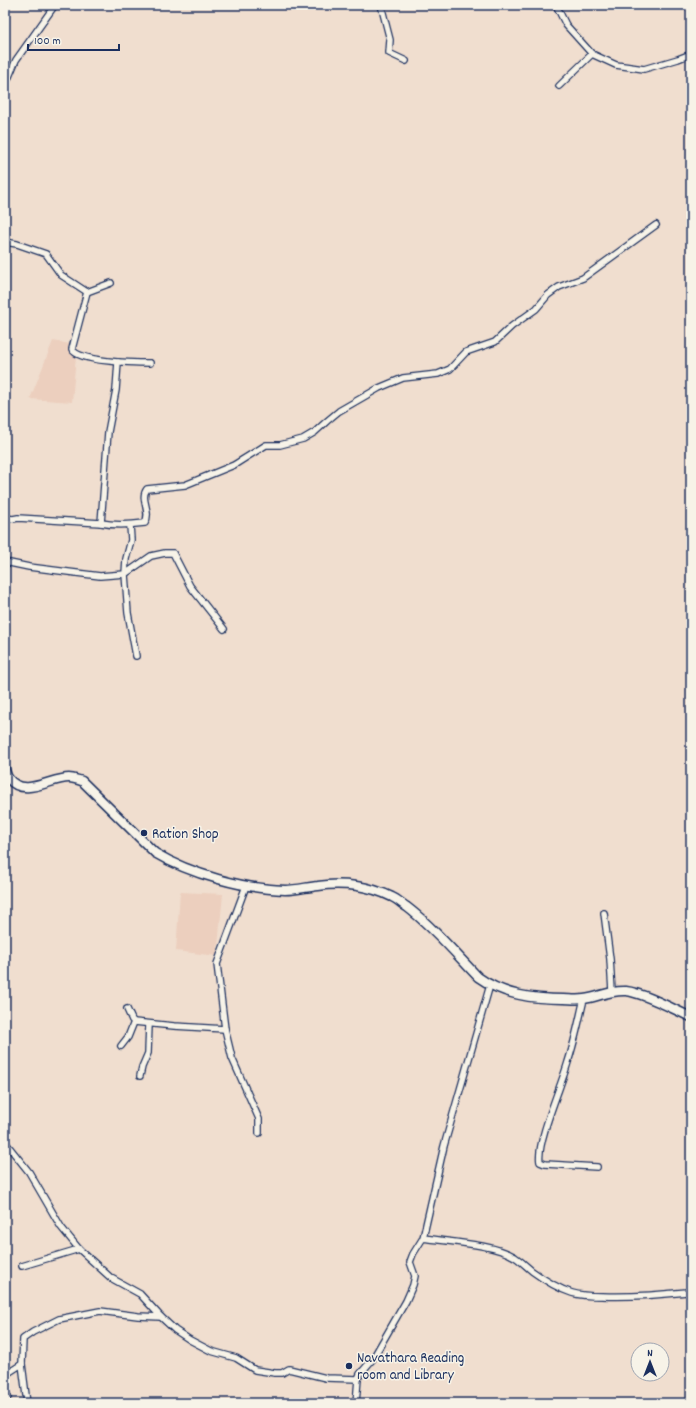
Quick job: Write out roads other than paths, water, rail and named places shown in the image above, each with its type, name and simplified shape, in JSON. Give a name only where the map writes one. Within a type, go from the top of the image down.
[{"type":"main road","points":[[5,770],[8,779],[25,788],[69,778],[82,781],[155,854],[193,871],[246,886],[287,890],[325,885],[350,884],[393,897],[419,916],[478,977],[490,985],[515,994],[543,999],[584,999],[612,991],[627,991],[645,997],[691,1017]]},
{"type":"street","points":[[5,86],[16,60],[55,5]]},
{"type":"street","points":[[381,5],[390,40],[389,52],[406,61]]},
{"type":"street","points":[[556,5],[566,25],[592,54],[616,64],[644,69],[691,54]]},
{"type":"street","points":[[559,86],[592,54]]},
{"type":"street","points":[[5,518],[101,522],[130,525],[145,523],[149,516],[145,502],[145,492],[147,489],[185,484],[234,465],[266,445],[280,445],[303,439],[315,432],[339,411],[379,388],[403,378],[438,374],[450,369],[466,352],[494,342],[512,326],[536,309],[559,287],[583,278],[656,225]]},
{"type":"street","points":[[5,242],[17,244],[46,254],[61,275],[87,292]]},
{"type":"street","points":[[87,292],[111,284]]},
{"type":"street","points":[[87,292],[72,349],[73,352],[82,357],[118,362],[150,364]]},
{"type":"street","points":[[101,522],[108,432],[116,390],[118,362]]},
{"type":"street","points":[[130,525],[131,540],[126,559],[125,574],[128,613],[136,656]]},
{"type":"street","points":[[5,562],[29,567],[100,576],[125,574],[151,556],[166,552],[173,553],[190,586],[224,629]]},
{"type":"street","points":[[246,886],[217,964],[225,1029],[232,1058],[259,1118],[259,1133]]},
{"type":"street","points":[[604,913],[610,959],[612,991]]},
{"type":"street","points":[[356,1403],[358,1379],[360,1374],[372,1360],[406,1301],[413,1285],[415,1276],[410,1262],[423,1238],[444,1146],[490,985]]},
{"type":"street","points":[[584,999],[568,1061],[543,1136],[538,1156],[540,1162],[545,1164],[597,1167]]},
{"type":"street","points":[[127,1009],[134,1022],[225,1029]]},
{"type":"street","points":[[121,1046],[128,1037],[134,1022]]},
{"type":"street","points":[[140,1076],[148,1053],[150,1024]]},
{"type":"street","points":[[5,1142],[29,1172],[61,1227],[79,1249],[111,1278],[140,1294],[160,1317],[175,1330],[211,1351],[236,1358],[256,1370],[275,1373],[289,1369],[326,1378],[358,1379]]},
{"type":"street","points":[[423,1238],[491,1248],[503,1252],[516,1257],[534,1272],[556,1286],[582,1296],[620,1297],[688,1292],[691,1290]]},
{"type":"street","points":[[22,1266],[79,1249]]},
{"type":"street","points":[[27,1403],[22,1364],[23,1339],[33,1332],[59,1319],[100,1311],[160,1317]]},
{"type":"street","points":[[5,1375],[22,1364]]},
{"type":"place","name":"Ration Shop","points":[[144,833]]},
{"type":"place","name":"Navathara Reading room and Library","points":[[349,1366]]}]
